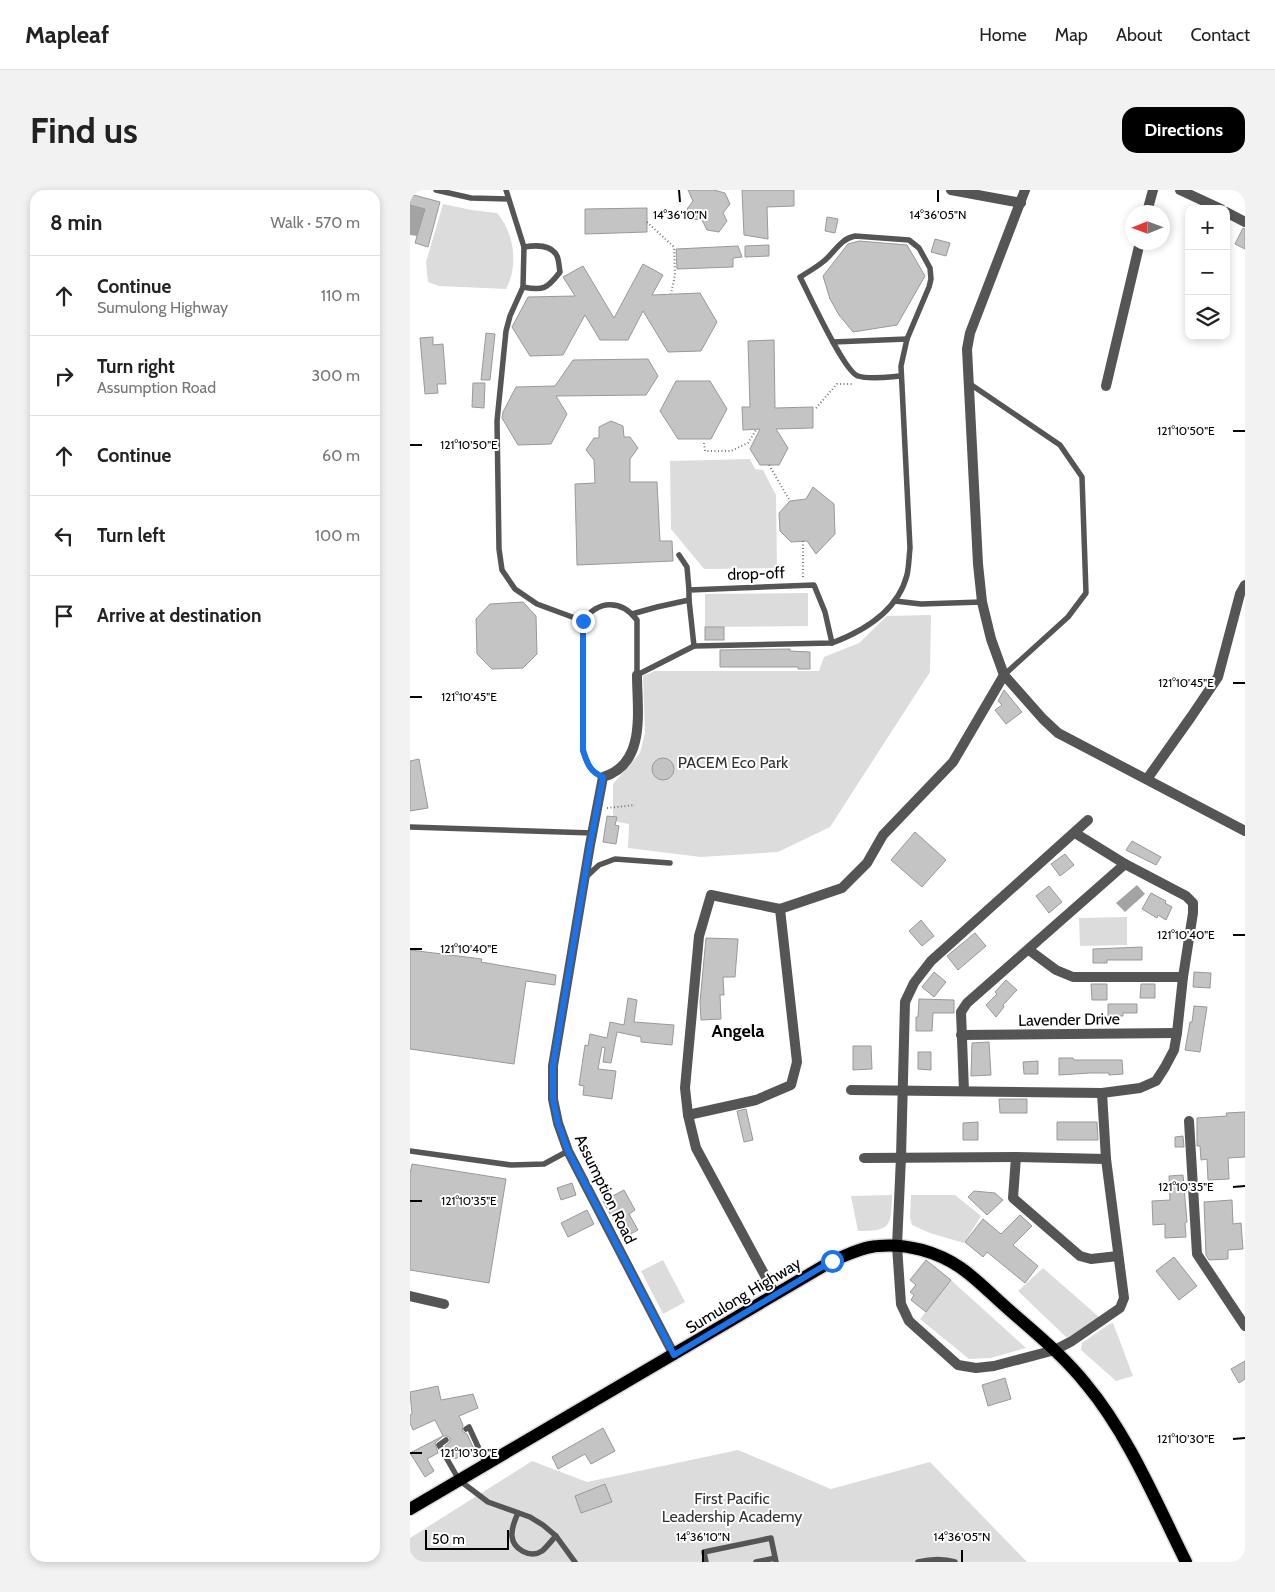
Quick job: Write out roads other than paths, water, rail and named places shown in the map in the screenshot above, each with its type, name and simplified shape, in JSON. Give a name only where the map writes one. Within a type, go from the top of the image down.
[{"type":"main road","name":"Sumulong Highway","points":[[410,1509],[832,1261],[856,1251],[878,1246],[897,1246],[936,1254],[961,1268],[1054,1350],[1087,1384],[1111,1419],[1132,1455],[1186,1562]]},
{"type":"street","points":[[951,190],[1020,203]]},
{"type":"street","points":[[1025,190],[970,333],[967,348],[978,564],[982,602],[991,640],[1004,675],[1058,733],[1245,831]]},
{"type":"street","points":[[1149,205],[1153,190]]},
{"type":"street","points":[[1180,190],[1212,205]]},
{"type":"street","points":[[1230,214],[1245,222]]},
{"type":"street","points":[[1106,386],[1138,250]]},
{"type":"street","points":[[1147,779],[1218,677],[1240,594],[1245,585]]},
{"type":"street","points":[[603,777],[619,771],[630,757],[637,740],[637,675]]},
{"type":"street","points":[[775,1294],[696,1148],[688,1115],[686,1088],[699,936],[711,895],[780,910],[842,888],[867,863],[883,835],[953,762],[1004,675]]},
{"type":"street","name":"Assumption Road","points":[[603,777],[584,878],[553,1066],[553,1099],[558,1123],[568,1151],[674,1355]]},
{"type":"street","points":[[1088,820],[931,961],[914,983],[905,1002],[897,1246],[901,1304],[909,1321],[958,1365],[976,1368],[994,1366],[1054,1350],[1072,1341],[1120,1308],[1124,1298],[1106,1159],[1102,1093]]},
{"type":"street","points":[[851,1090],[1102,1093],[1140,1088],[1156,1081],[1166,1067],[1174,1050],[1193,903],[1186,896],[1125,864],[1075,833]]},
{"type":"street","points":[[964,1091],[961,1012],[967,1003],[1125,864]]},
{"type":"street","points":[[688,1115],[756,1100],[791,1085],[797,1062],[780,910]]},
{"type":"street","points":[[1029,950],[1056,970],[1073,976],[1182,977]]},
{"type":"street","name":"Lavender Drive","points":[[961,1034],[1177,1032]]},
{"type":"street","points":[[1189,1121],[1197,1254],[1245,1326]]},
{"type":"street","points":[[864,1158],[1016,1157],[1106,1159]]},
{"type":"street","points":[[1016,1157],[1013,1198],[1080,1256],[1091,1259],[1118,1256]]},
{"type":"street","points":[[410,1296],[444,1304]]},
{"type":"lane","points":[[436,190],[471,198],[508,199]]},
{"type":"lane","points":[[506,190],[524,247],[523,287],[510,316],[506,331],[497,421],[499,549],[502,570],[515,589],[537,604],[583,621]]},
{"type":"lane","points":[[603,777],[591,770],[586,762],[583,750],[583,621],[594,609],[612,604],[622,607],[637,620],[637,675],[694,646],[832,643],[850,636],[874,622],[895,601],[907,575],[910,548],[900,376],[902,354],[906,340],[929,287],[931,279],[930,268],[920,248],[915,243],[904,239],[850,237],[838,245],[824,262],[800,277],[850,372],[859,377],[900,376]]},
{"type":"lane","points":[[523,287],[538,290],[550,285],[560,272],[558,256],[549,248],[534,245],[524,247]]},
{"type":"lane","points":[[833,342],[906,340]]},
{"type":"lane","points":[[970,384],[1060,444],[1082,477],[1086,593],[1068,617],[1004,675]]},
{"type":"lane","points":[[679,555],[687,567],[694,646]]},
{"type":"lane","name":"drop-off","points":[[689,590],[814,585],[825,612],[832,643]]},
{"type":"lane","points":[[632,614],[689,600]]},
{"type":"lane","points":[[895,601],[921,604],[982,602]]},
{"type":"lane","points":[[410,827],[592,833]]},
{"type":"lane","points":[[584,878],[599,864],[615,859],[670,863]]},
{"type":"lane","points":[[410,1151],[511,1165],[544,1164],[568,1151]]},
{"type":"lane","points":[[466,1429],[469,1427],[486,1464]]},
{"type":"lane","points":[[446,1440],[439,1444],[459,1480],[488,1502],[542,1524],[556,1536],[575,1562]]},
{"type":"lane","points":[[518,1513],[512,1533],[515,1544],[519,1549],[531,1554],[541,1551],[556,1536]]},
{"type":"lane","points":[[706,1562],[704,1552],[771,1538],[775,1560],[756,1562]]},
{"type":"lane","points":[[918,1562],[934,1559],[946,1559],[955,1562]]},
{"type":"district","name":"Angela","points":[[738,1031]]},
{"type":"park label","name":"PACEM Eco Park","points":[[733,762]]},
{"type":"park label","name":"First Pacific Leadership Academy","points":[[732,1507]]}]
